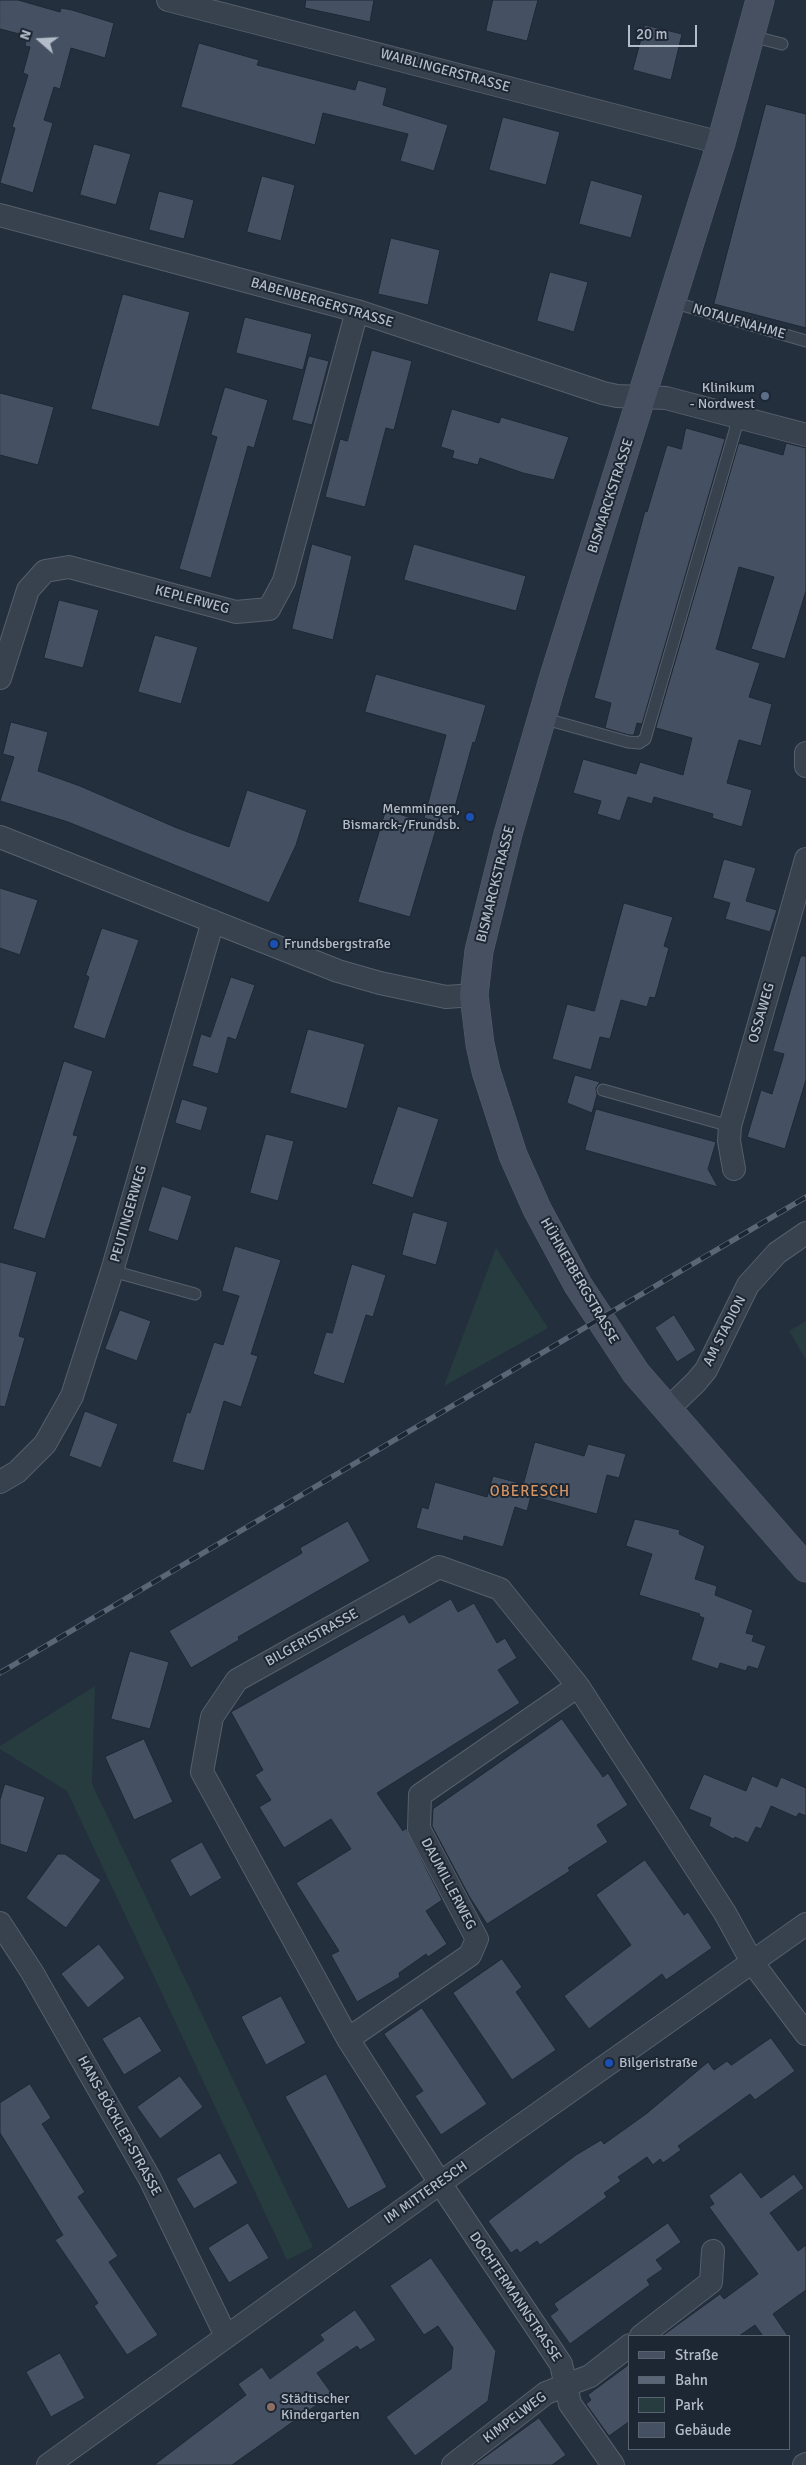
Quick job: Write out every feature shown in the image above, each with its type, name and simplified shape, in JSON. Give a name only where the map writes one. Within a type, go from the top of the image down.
[{"type":"street","name":"WAIBLINGERSTRASSE","points":[[168,0],[200,4],[721,143]]},
{"type":"street","name":"BISMARCKSTRASSE","points":[[474,995],[479,951],[488,912],[542,718],[721,143],[760,0]]},
{"type":"street","name":"BABENBERGERSTRASSE","points":[[0,215],[357,311],[604,393],[642,398],[666,398],[806,435]]},
{"type":"street","name":"KEPLERWEG","points":[[0,678],[28,590],[45,571],[69,567],[236,612],[269,609],[284,581],[357,311]]},
{"type":"street","points":[[806,753],[806,766]]},
{"type":"street","points":[[0,836],[338,971],[380,983],[446,997],[474,995]]},
{"type":"street","name":"OSSAWEG","points":[[734,1169],[729,1141],[730,1126],[806,858]]},
{"type":"street","name":"PEUTINGERWEG","points":[[0,1482],[16,1472],[45,1444],[72,1396],[112,1271],[213,921]]},
{"type":"street","name":"HÜHNERBERGSTRASSE","points":[[474,995],[480,1044],[486,1071],[513,1155],[538,1209],[578,1284],[617,1347],[667,1410],[806,1568]]},
{"type":"street","name":"AM STADION","points":[[667,1410],[706,1370],[748,1285],[777,1253],[806,1233]]},
{"type":"street","name":"BILGERISTRASSE","points":[[440,2183],[348,2038],[202,1772],[212,1716],[237,1680],[439,1567],[500,1589],[578,1686],[725,1913],[752,1962]]},
{"type":"street","name":"DAUMILLERWEG","points":[[348,2038],[470,1955],[477,1939],[419,1829],[420,1796],[578,1686]]},
{"type":"street","name":"HANS-BÖCKLER-STRASSE","points":[[0,1923],[32,1972],[150,2179],[226,2336]]},
{"type":"street","name":"IM MITTERESCH","points":[[49,2465],[440,2183],[806,1924]]},
{"type":"street","points":[[752,1962],[806,2034]]},
{"type":"street","name":"DOCHTERMANNSTRASSE","points":[[440,2183],[561,2364],[570,2404],[613,2465]]},
{"type":"street","points":[[641,2335],[711,2282],[713,2250]]},
{"type":"street","name":"KIMPELWEG","points":[[453,2465],[546,2393],[590,2376],[628,2347]]},
{"type":"lane","points":[[751,36],[782,44]]},
{"type":"lane","name":"NOTAUFNAHME","points":[[672,302],[806,341]]},
{"type":"lane","points":[[542,718],[628,742],[639,743],[645,739],[739,417]]},
{"type":"lane","points":[[604,1090],[730,1126]]},
{"type":"lane","points":[[112,1271],[195,1294]]},
{"type":"green space","points":[[496,1248],[548,1328],[444,1386]]},
{"type":"green space","points":[[806,1321],[806,1360],[789,1331]]},
{"type":"green space","points":[[95,1686],[92,1784],[313,2247],[287,2260],[67,1791],[0,1749],[0,1746]]},
{"type":"building","points":[[0,0],[18,0],[60,12],[61,8],[72,10],[114,23],[105,58],[71,48],[60,89],[54,87],[44,120],[53,123],[33,193],[0,183],[15,128],[12,127],[28,75],[23,73],[30,47],[25,46],[27,36],[0,29]]},
{"type":"building","points":[[306,0],[374,0],[370,22],[305,8]]},
{"type":"building","points":[[493,0],[538,0],[527,41],[486,31]]},
{"type":"building","points":[[645,25],[682,34],[671,80],[633,70]]},
{"type":"building","points":[[199,43],[259,60],[257,65],[355,90],[358,80],[387,88],[383,105],[448,125],[434,171],[400,161],[408,134],[323,113],[315,145],[181,107]]},
{"type":"building","points":[[766,104],[806,114],[806,328],[714,304]]},
{"type":"building","points":[[503,117],[560,132],[546,185],[489,170]]},
{"type":"building","points":[[94,144],[131,154],[116,205],[80,195]]},
{"type":"building","points":[[262,176],[295,185],[281,241],[247,232]]},
{"type":"building","points":[[591,180],[643,195],[631,238],[579,224]]},
{"type":"building","points":[[159,191],[194,200],[184,239],[149,230]]},
{"type":"building","points":[[391,238],[440,250],[428,305],[378,294]]},
{"type":"building","points":[[550,272],[588,282],[574,332],[537,321]]},
{"type":"building","points":[[123,294],[190,312],[159,427],[91,409]]},
{"type":"building","points":[[245,317],[312,334],[303,370],[236,353]]},
{"type":"building","points":[[372,350],[412,361],[394,430],[386,428],[365,507],[325,497],[340,439],[347,441]]},
{"type":"building","points":[[309,356],[329,361],[312,425],[292,420]]},
{"type":"building","points":[[225,387],[268,400],[254,448],[248,446],[211,578],[179,569],[217,437],[211,435]]},
{"type":"building","points":[[0,393],[54,407],[38,465],[0,455]]},
{"type":"building","points":[[452,409],[499,423],[501,417],[569,437],[554,480],[523,473],[480,458],[478,465],[452,458],[454,451],[441,447]]},
{"type":"building","points":[[686,428],[725,439],[642,724],[637,723],[634,735],[629,735],[605,728],[611,703],[594,698],[645,511],[647,512],[667,445],[681,449]]},
{"type":"building","points":[[739,443],[783,455],[786,443],[806,448],[806,591],[785,659],[751,649],[774,577],[739,567],[716,649],[760,663],[749,697],[772,704],[761,746],[739,740],[727,783],[752,790],[742,827],[712,818],[713,814],[654,797],[652,804],[628,797],[620,821],[597,814],[601,801],[573,793],[583,759],[636,774],[640,762],[683,775],[692,738],[656,728]]},
{"type":"building","points":[[312,544],[352,556],[333,640],[292,629]]},
{"type":"building","points":[[414,544],[526,576],[516,611],[404,580]]},
{"type":"building","points":[[59,600],[99,610],[83,668],[44,658]]},
{"type":"building","points":[[155,635],[198,647],[181,704],[138,692]]},
{"type":"building","points":[[376,674],[486,705],[475,743],[473,742],[450,825],[424,818],[446,735],[365,712]]},
{"type":"building","points":[[11,722],[48,732],[38,771],[80,786],[177,828],[229,847],[247,790],[307,810],[296,845],[269,903],[68,822],[0,801],[14,757],[3,754]]},
{"type":"building","points":[[386,810],[437,826],[410,917],[358,902]]},
{"type":"building","points":[[724,859],[756,868],[746,901],[777,910],[770,932],[725,919],[730,903],[713,898]]},
{"type":"building","points":[[0,888],[38,900],[20,955],[0,948]]},
{"type":"building","points":[[624,903],[673,917],[664,946],[669,948],[655,998],[650,997],[647,1007],[621,1000],[610,1039],[600,1037],[591,1070],[552,1059],[567,1004],[594,1011]]},
{"type":"building","points":[[102,928],[139,940],[105,1039],[73,1028],[89,977],[86,975]]},
{"type":"building","points":[[801,956],[806,956],[806,1080],[785,1149],[747,1137],[761,1090],[772,1094],[784,1054],[773,1051]]},
{"type":"building","points":[[231,977],[255,985],[236,1040],[228,1037],[218,1074],[192,1066],[201,1034],[210,1037]]},
{"type":"building","points":[[308,1029],[365,1044],[347,1109],[290,1093]]},
{"type":"building","points":[[64,1061],[93,1071],[73,1135],[78,1136],[45,1239],[13,1229]]},
{"type":"building","points":[[575,1075],[600,1082],[596,1088],[597,1095],[592,1113],[567,1103]]},
{"type":"building","points":[[182,1099],[208,1107],[201,1131],[175,1123]]},
{"type":"building","points":[[398,1106],[439,1119],[413,1198],[372,1184]]},
{"type":"building","points":[[596,1109],[716,1142],[708,1169],[718,1187],[585,1150]]},
{"type":"building","points":[[266,1134],[294,1141],[278,1201],[250,1193]]},
{"type":"building","points":[[162,1186],[192,1196],[178,1241],[148,1231]]},
{"type":"building","points":[[413,1212],[448,1222],[436,1265],[402,1255]]},
{"type":"building","points":[[235,1246],[281,1260],[251,1354],[258,1356],[241,1407],[224,1401],[204,1471],[172,1462],[187,1412],[190,1413],[214,1342],[223,1345],[239,1296],[222,1291]]},
{"type":"building","points":[[0,1262],[37,1272],[19,1336],[25,1338],[5,1407],[0,1406]]},
{"type":"building","points":[[352,1264],[386,1275],[373,1317],[366,1315],[344,1384],[313,1374],[326,1332],[332,1333]]},
{"type":"building","points":[[120,1310],[151,1321],[137,1361],[105,1349]]},
{"type":"building","points":[[674,1315],[696,1350],[677,1362],[655,1328]]},
{"type":"building","points":[[85,1411],[118,1424],[101,1468],[69,1456]]},
{"type":"building","points":[[535,1442],[584,1456],[588,1444],[626,1454],[619,1478],[607,1475],[597,1514],[531,1496],[527,1511],[515,1507],[503,1547],[464,1536],[463,1541],[416,1528],[422,1507],[428,1509],[435,1482],[487,1497],[493,1476],[523,1484]]},
{"type":"building","points":[[635,1519],[680,1530],[679,1534],[705,1546],[695,1579],[717,1586],[715,1595],[753,1610],[746,1633],[754,1635],[752,1641],[766,1646],[758,1669],[748,1666],[746,1671],[720,1663],[718,1669],[691,1660],[704,1618],[699,1616],[700,1614],[639,1595],[652,1554],[626,1546]]},
{"type":"building","points":[[348,1521],[370,1561],[238,1637],[239,1640],[191,1668],[169,1631],[302,1553],[300,1548]]},
{"type":"building","points":[[451,1599],[458,1612],[474,1603],[497,1643],[505,1638],[517,1658],[498,1670],[520,1703],[377,1793],[403,1831],[406,1828],[442,1900],[426,1911],[447,1944],[428,1957],[426,1954],[399,1973],[400,1977],[357,2002],[331,1955],[339,1951],[296,1883],[351,1849],[331,1819],[284,1848],[259,1807],[271,1800],[255,1775],[263,1770],[231,1712],[404,1614],[409,1623]]},
{"type":"building","points":[[130,1651],[169,1662],[150,1729],[111,1719]]},
{"type":"building","points":[[562,1719],[603,1777],[608,1773],[628,1805],[597,1825],[608,1842],[568,1868],[570,1871],[487,1924],[469,1896],[432,1826],[433,1809]]},
{"type":"building","points":[[144,1739],[173,1802],[134,1820],[105,1757]]},
{"type":"building","points":[[704,1774],[746,1791],[752,1776],[777,1787],[781,1777],[806,1788],[806,1816],[799,1813],[796,1817],[771,1806],[761,1829],[756,1827],[748,1843],[735,1837],[733,1839],[709,1826],[711,1818],[689,1809]]},
{"type":"building","points":[[5,1784],[45,1797],[27,1853],[0,1844],[0,1800]]},
{"type":"building","points":[[202,1842],[222,1878],[190,1897],[170,1860]]},
{"type":"building","points":[[58,1854],[65,1854],[101,1880],[66,1928],[26,1898]]},
{"type":"building","points":[[645,1860],[684,1915],[688,1912],[712,1948],[666,1980],[662,1974],[589,2029],[564,1996],[631,1945],[596,1895]]},
{"type":"building","points":[[99,1944],[125,1978],[88,2008],[61,1974]]},
{"type":"building","points":[[502,1959],[522,1987],[516,1992],[556,2050],[512,2080],[453,1993]]},
{"type":"building","points":[[281,1996],[306,2043],[266,2065],[241,2017]]},
{"type":"building","points":[[422,2008],[487,2104],[441,2135],[415,2096],[423,2091],[384,2034]]},
{"type":"building","points":[[140,2016],[162,2051],[124,2075],[102,2039]]},
{"type":"building","points":[[771,2038],[795,2071],[755,2100],[750,2094],[678,2146],[681,2150],[663,2163],[660,2159],[653,2165],[647,2157],[618,2177],[621,2181],[604,2193],[607,2197],[540,2245],[537,2241],[520,2253],[517,2249],[511,2253],[488,2221],[576,2155],[601,2140],[604,2144],[646,2114],[708,2062],[714,2070],[727,2061],[731,2065]]},
{"type":"building","points":[[326,2074],[387,2187],[348,2209],[285,2097]]},
{"type":"building","points":[[180,2076],[203,2107],[160,2139],[137,2107]]},
{"type":"building","points":[[30,2084],[51,2118],[42,2124],[85,2192],[78,2197],[118,2256],[109,2262],[158,2335],[127,2355],[94,2306],[98,2303],[55,2240],[63,2235],[0,2133],[0,2103]]},
{"type":"building","points":[[220,2153],[238,2183],[194,2209],[176,2179]]},
{"type":"building","points":[[741,2172],[761,2198],[794,2174],[804,2188],[770,2213],[798,2251],[806,2245],[806,2290],[773,2314],[787,2335],[762,2335],[755,2325],[740,2335],[663,2335],[720,2294],[724,2299],[758,2274],[709,2207],[714,2204],[709,2196]]},
{"type":"building","points":[[248,2223],[269,2258],[229,2283],[208,2248]]},
{"type":"building","points":[[668,2223],[681,2242],[656,2260],[663,2269],[647,2280],[650,2285],[570,2344],[550,2316],[558,2310],[554,2304]]},
{"type":"building","points":[[431,2258],[496,2351],[488,2401],[415,2456],[386,2417],[451,2369],[453,2348],[438,2326],[424,2335],[390,2286]]},
{"type":"building","points":[[355,2310],[376,2340],[360,2350],[357,2346],[317,2373],[332,2394],[232,2465],[154,2465],[246,2395],[238,2384],[262,2367],[270,2379],[324,2340],[320,2335]]},
{"type":"building","points":[[60,2353],[85,2398],[51,2417],[26,2372]]},
{"type":"building","points":[[628,2365],[628,2422],[609,2436],[586,2404],[591,2400],[588,2395]]},
{"type":"building","points":[[539,2418],[566,2455],[552,2465],[474,2465]]},
{"type":"railway","points":[[0,1673],[806,1197]]},
{"type":"place","name":"Klinikum - Nordwest","points":[[765,396]]},
{"type":"place","name":"Memmingen, Bismarck-/Frundsb.","points":[[470,817]]},
{"type":"place","name":"Frundsbergstraße","points":[[274,944]]},
{"type":"place","name":"Bilgeristraße","points":[[609,2063]]},
{"type":"place","name":"Städtischer Kindergarten","points":[[271,2407]]},
{"type":"district","name":"OBERESCH","points":[[530,1492]]}]
